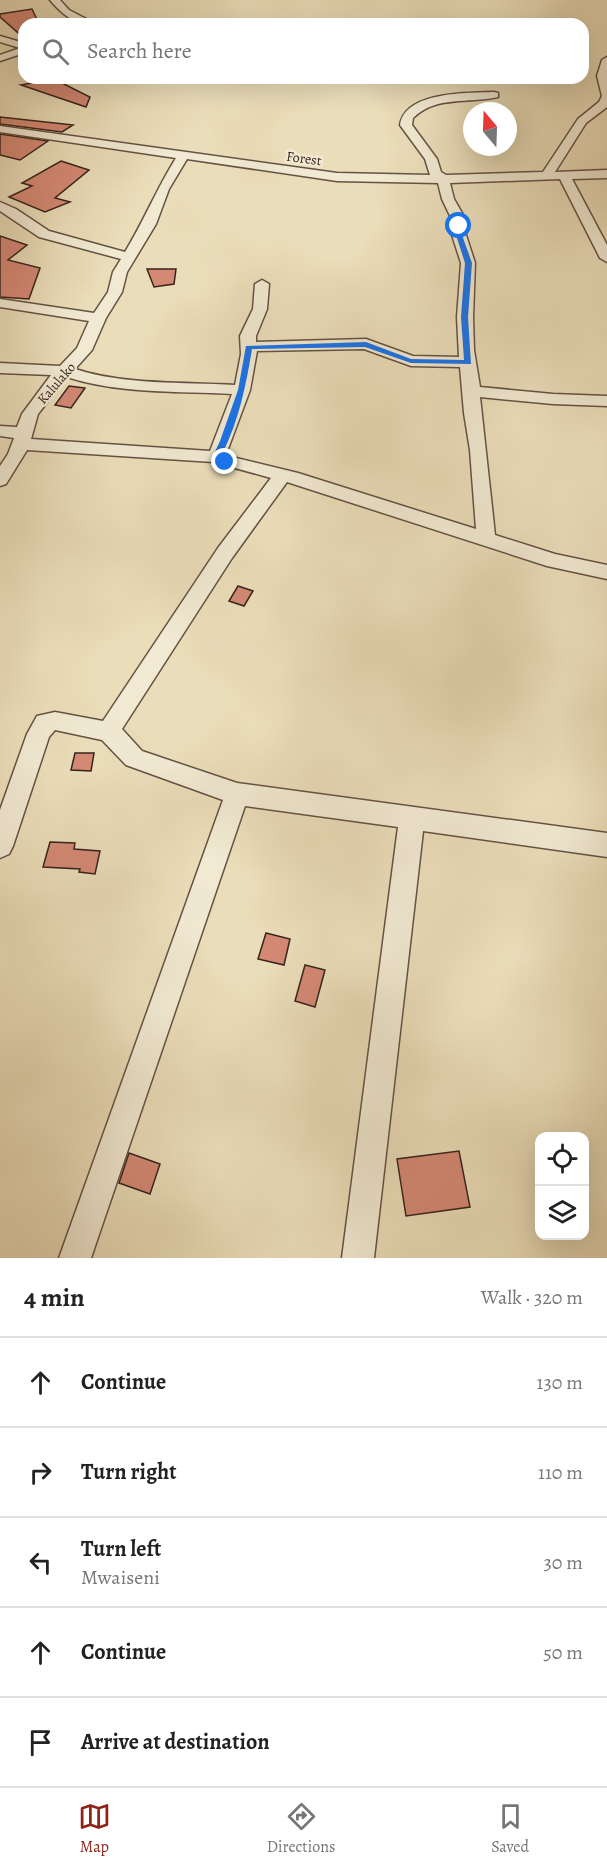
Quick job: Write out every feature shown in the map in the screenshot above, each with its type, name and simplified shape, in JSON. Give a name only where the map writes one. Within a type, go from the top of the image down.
[{"type":"street","points":[[55,0],[66,12],[79,18]]},
{"type":"street","points":[[0,39],[18,46]]},
{"type":"street","points":[[0,58],[18,50]]},
{"type":"street","points":[[547,175],[582,121],[603,104],[607,96],[602,76],[607,60]]},
{"type":"street","points":[[486,538],[479,450],[472,413],[465,317],[468,263],[459,235],[459,220],[448,199],[444,179],[435,174],[432,159],[425,147],[409,130],[407,117],[418,106],[431,102],[494,95]]},
{"type":"street","name":"Forest","points":[[0,129],[337,177],[444,179],[607,174]]},
{"type":"street","name":"Kalulako","points":[[0,480],[22,439],[37,403],[53,382],[84,350],[98,318],[115,292],[120,272],[150,224],[163,189],[184,155]]},
{"type":"street","points":[[564,175],[607,258]]},
{"type":"street","points":[[0,206],[12,211],[44,234],[128,257]]},
{"type":"street","points":[[218,457],[242,390],[251,326],[260,309],[262,284]]},
{"type":"street","points":[[0,303],[98,318]]},
{"type":"street","points":[[249,347],[366,344],[411,361],[468,362]]},
{"type":"street","points":[[0,368],[65,371],[103,381],[242,390]]},
{"type":"street","points":[[472,392],[607,401]]},
{"type":"street","points":[[0,431],[22,439],[218,457],[225,462],[283,475],[554,561],[607,573]]},
{"type":"street","points":[[108,732],[225,553],[283,475]]},
{"type":"street","points":[[0,846],[33,748],[45,723],[56,721],[108,732],[117,738],[134,758],[237,794],[607,845]]},
{"type":"street","points":[[75,1258],[237,794]]},
{"type":"street","points":[[358,1258],[412,818]]},
{"type":"building","points":[[32,9],[36,18],[18,18],[18,33],[0,17],[0,14]]},
{"type":"building","points":[[64,84],[90,97],[86,107],[21,85]]},
{"type":"building","points":[[0,117],[73,125],[62,132],[0,124]]},
{"type":"building","points":[[0,134],[48,141],[20,160],[0,155]]},
{"type":"building","points":[[61,161],[89,170],[55,198],[70,202],[45,212],[9,197],[32,186],[22,183]]},
{"type":"building","points":[[0,236],[27,245],[8,260],[40,268],[29,299],[0,297]]},
{"type":"building","points":[[147,269],[176,269],[174,284],[154,287]]},
{"type":"building","points":[[69,386],[85,388],[71,408],[55,405]]},
{"type":"building","points":[[238,586],[253,591],[244,606],[229,601]]},
{"type":"building","points":[[75,753],[94,753],[91,771],[71,770]]},
{"type":"building","points":[[50,842],[75,843],[74,849],[100,851],[95,874],[79,872],[80,869],[43,867]]},
{"type":"building","points":[[266,933],[290,939],[284,965],[258,959]]},
{"type":"building","points":[[305,965],[325,970],[315,1007],[295,1001]]},
{"type":"building","points":[[459,1151],[470,1207],[406,1216],[397,1159]]},
{"type":"building","points":[[129,1153],[160,1164],[150,1194],[119,1183]]},
{"type":"route","points":[[225,462],[218,457],[219,449],[242,390],[249,347],[366,344],[411,361],[468,362],[465,317],[468,263],[459,235],[459,226]]}]
